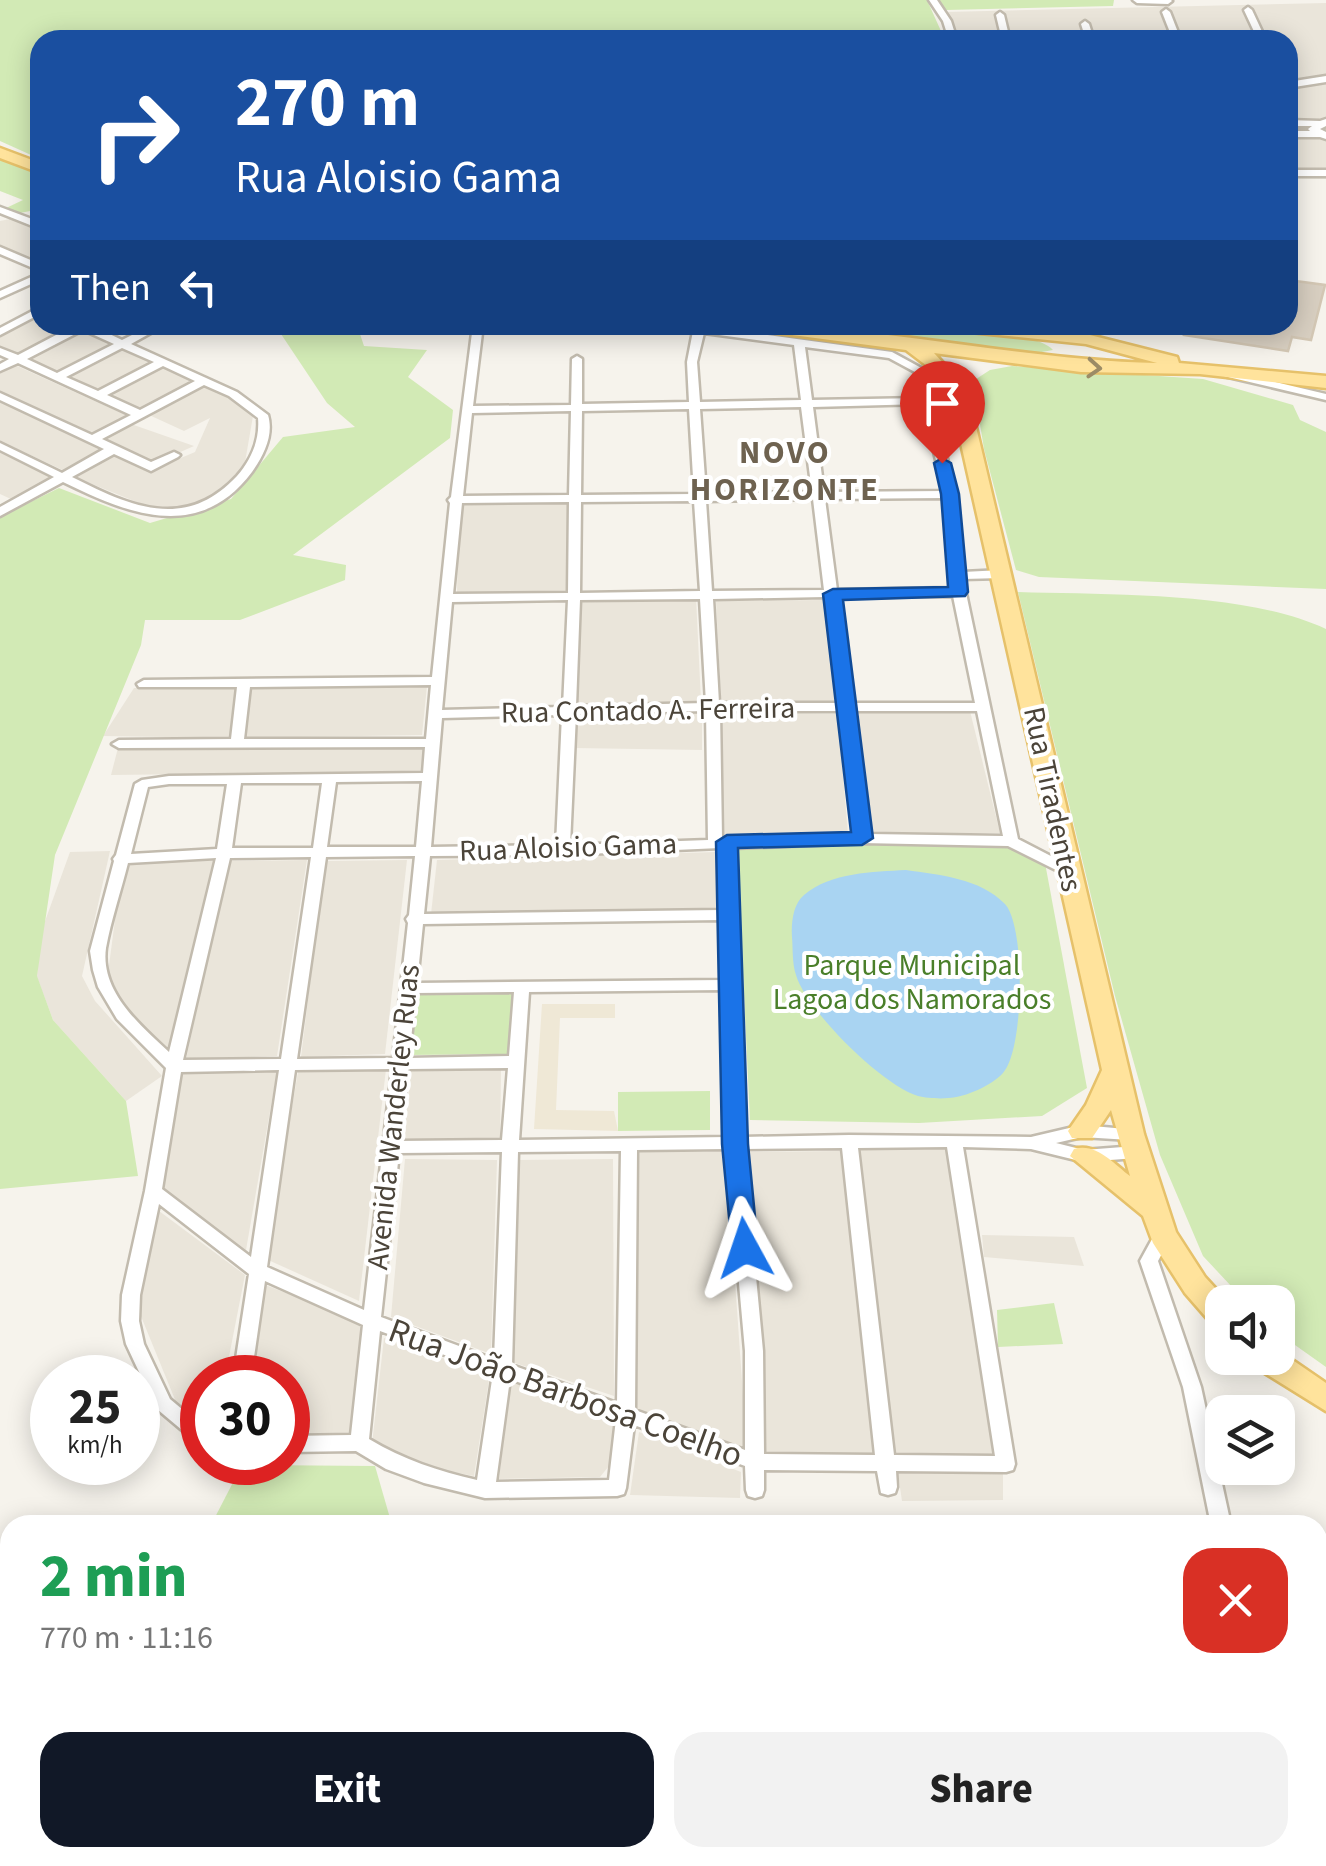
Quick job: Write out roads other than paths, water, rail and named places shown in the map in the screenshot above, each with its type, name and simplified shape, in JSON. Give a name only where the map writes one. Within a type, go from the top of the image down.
[{"type":"main road","points":[[0,153],[30,164]]},
{"type":"main road","points":[[833,335],[1130,370],[1207,370],[1326,382]]},
{"type":"main road","points":[[1041,335],[1105,343],[1207,370]]},
{"type":"main road","points":[[1048,362],[1059,359],[1062,353],[1050,336]]},
{"type":"main road","points":[[911,345],[941,368],[958,389],[964,376],[976,368],[1013,358]]},
{"type":"main road","name":"Rua Tiradentes","points":[[958,389],[1132,1143],[1164,1236],[1205,1298]]},
{"type":"main road","points":[[1114,1071],[1083,1143],[1152,1208]]},
{"type":"main road","points":[[1290,1375],[1326,1400]]},
{"type":"street","points":[[932,0],[950,30]]},
{"type":"street","points":[[1137,0],[1167,7]]},
{"type":"street","points":[[1248,10],[1257,30]]},
{"type":"street","points":[[1000,15],[1004,30]]},
{"type":"street","points":[[1085,24],[1087,30]]},
{"type":"street","points":[[1298,84],[1326,79]]},
{"type":"street","points":[[1298,173],[1326,173]]},
{"type":"street","points":[[0,210],[30,222]]},
{"type":"street","points":[[0,218],[30,213]]},
{"type":"street","points":[[0,250],[30,264]]},
{"type":"street","points":[[2,292],[30,280]]},
{"type":"street","points":[[2,292],[30,305]]},
{"type":"street","points":[[0,332],[30,315]]},
{"type":"street","points":[[0,368],[65,335]]},
{"type":"street","points":[[0,446],[163,514],[216,501],[226,493],[256,455],[266,428],[264,417],[205,380],[103,335]]},
{"type":"street","points":[[57,377],[141,335]]},
{"type":"street","name":"Avenida Wanderley Ruas","points":[[359,1444],[394,1148],[399,1062],[448,598],[454,500],[477,335]]},
{"type":"street","points":[[696,335],[692,362],[730,984],[735,1144],[754,1351],[755,1490]]},
{"type":"street","points":[[741,335],[902,358],[920,370],[950,494],[958,592],[1011,840]]},
{"type":"street","points":[[798,344],[862,838]]},
{"type":"street","points":[[0,351],[141,415]]},
{"type":"street","points":[[563,850],[574,598],[577,359]]},
{"type":"street","points":[[98,396],[163,362]]},
{"type":"street","points":[[1207,370],[1326,397]]},
{"type":"street","points":[[92,440],[205,380]]},
{"type":"street","points":[[0,396],[151,467],[174,455]]},
{"type":"street","points":[[466,410],[928,401]]},
{"type":"street","points":[[0,512],[112,450]]},
{"type":"street","points":[[454,500],[950,494]]},
{"type":"street","points":[[0,499],[13,506]]},
{"type":"street","points":[[957,576],[1002,574]]},
{"type":"street","points":[[448,598],[958,592]]},
{"type":"street","points":[[144,684],[439,681]]},
{"type":"street","points":[[236,744],[244,683]]},
{"type":"street","name":"Rua Contado A. Ferreira","points":[[435,714],[713,707],[982,707]]},
{"type":"street","points":[[119,744],[432,742]]},
{"type":"street","points":[[427,777],[142,784],[98,951],[99,975],[125,1020],[174,1066],[516,1062]]},
{"type":"street","points":[[245,1355],[330,778]]},
{"type":"street","points":[[180,1418],[163,1404],[135,1344],[130,1321],[131,1295],[174,1066],[224,854],[234,780]]},
{"type":"street","name":"Rua Aloisio Gama","points":[[120,858],[563,850],[862,838],[1011,840],[1069,871]]},
{"type":"street","points":[[414,919],[726,915]]},
{"type":"street","points":[[407,988],[730,984]]},
{"type":"street","points":[[485,1490],[502,1367],[510,1148],[522,988]]},
{"type":"street","points":[[850,1141],[888,1488]]},
{"type":"street","points":[[394,1148],[850,1141],[1132,1143]]},
{"type":"street","name":"Rua João Barbosa Coelho","points":[[152,1191],[256,1270],[372,1321],[754,1462],[1006,1464],[954,1141]]},
{"type":"street","points":[[1031,1142],[1132,1143]]},
{"type":"street","points":[[310,1444],[359,1444],[406,1468],[485,1490],[617,1488],[626,1414],[629,1145]]},
{"type":"street","points":[[1164,1236],[1149,1261],[1192,1386],[1219,1515]]},
{"type":"water","points":[[906,870],[959,879],[984,888],[1005,904],[1012,917],[1020,989],[1010,1060],[992,1082],[962,1096],[918,1096],[886,1078],[830,1026],[803,990],[795,970],[792,920],[804,895],[839,878]]},
{"type":"district","name":"NOVO HORIZONTE","points":[[785,470]]},
{"type":"park label","name":"Parque Municipal Lagoa dos Namorados","points":[[912,982]]}]
